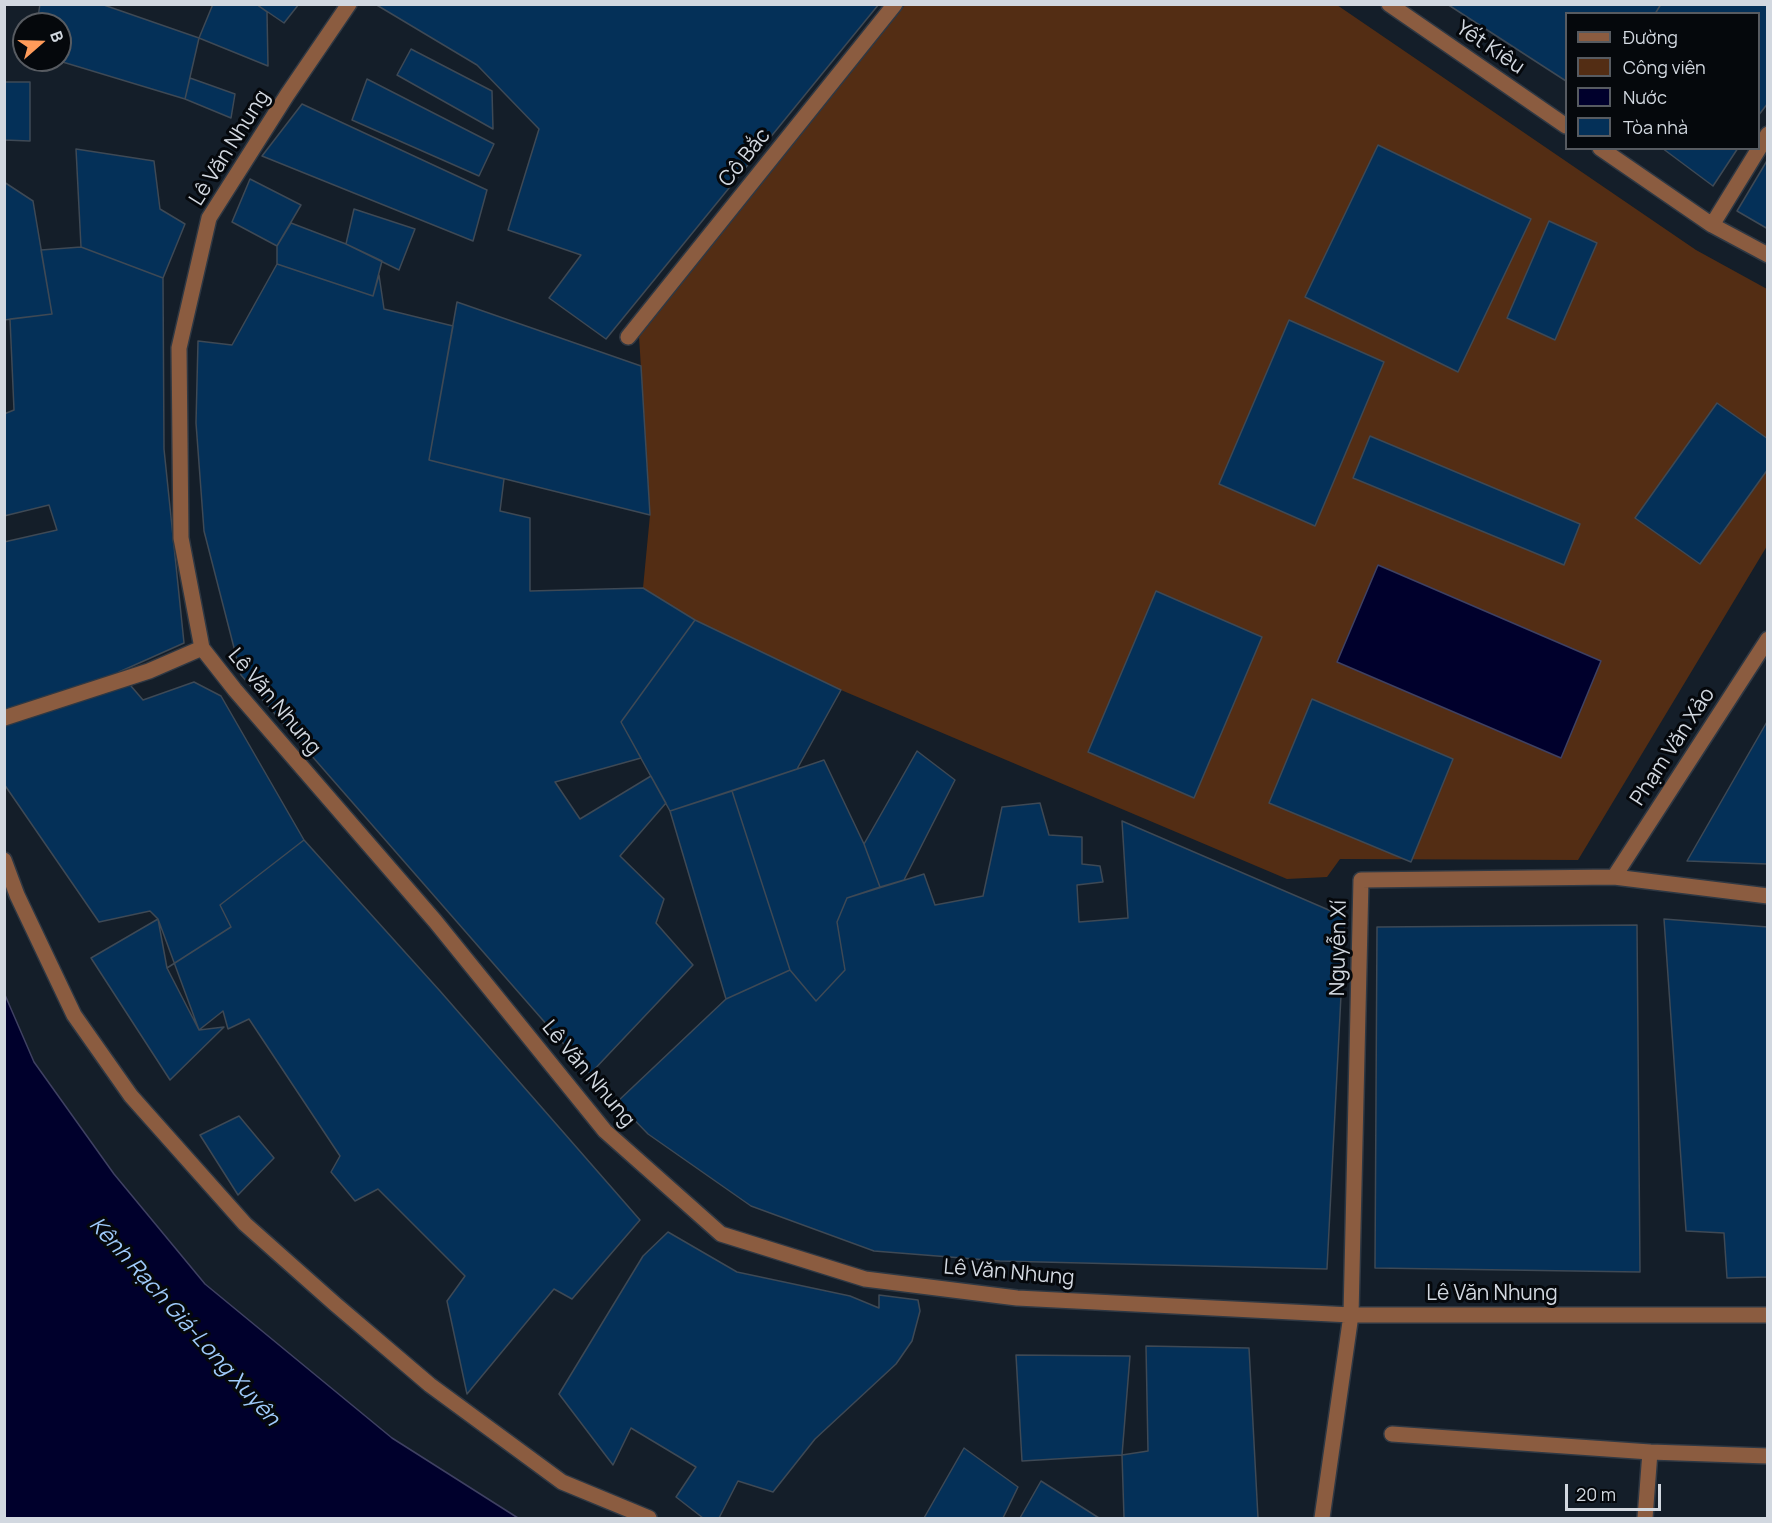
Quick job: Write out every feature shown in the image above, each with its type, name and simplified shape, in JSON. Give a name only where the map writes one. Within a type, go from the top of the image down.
[{"type":"street","name":"Lê Văn Nhung","points":[[349,4],[287,95],[209,218],[179,348],[181,538],[202,648],[235,690],[435,921],[605,1131],[722,1234],[865,1279],[1017,1298],[1351,1316],[1767,1315]]},
{"type":"street","name":"Cô Bắc","points":[[627,337],[895,4]]},
{"type":"street","name":"Yết Kiêu","points":[[1389,4],[1565,125]]},
{"type":"street","points":[[1603,150],[1712,225],[1767,255]]},
{"type":"street","points":[[1712,225],[1757,150]]},
{"type":"street","name":"Phạm Văn Xảo","points":[[1614,877],[1767,639]]},
{"type":"street","points":[[4,718],[149,671],[202,648]]},
{"type":"street","points":[[4,860],[17,895],[74,1014],[131,1096],[245,1224],[430,1385],[562,1482],[649,1518]]},
{"type":"street","name":"Nguyễn Xí","points":[[1351,1316],[1361,880],[1614,877],[1767,896]]},
{"type":"street","points":[[1322,1518],[1351,1316]]},
{"type":"street","points":[[1392,1434],[1650,1452],[1767,1456]]},
{"type":"street","points":[[1645,1518],[1650,1452]]},
{"type":"green space","points":[[905,5],[1337,5],[1696,250],[1767,289],[1767,546],[1578,860],[1340,859],[1327,877],[1287,879],[841,690],[695,620],[643,588],[650,515],[639,336]]},
{"type":"water","points":[[1378,565],[1601,661],[1561,758],[1337,662]]},
{"type":"water","name":"Kênh Rạch Giá-Long Xuyên","points":[[5,995],[34,1062],[114,1174],[205,1284],[392,1438],[518,1518],[5,1518]]},
{"type":"building","points":[[40,4],[101,4],[199,38],[185,99],[72,65],[72,12],[39,12]]},
{"type":"building","points":[[213,4],[256,4],[267,12],[268,66],[199,38]]},
{"type":"building","points":[[256,4],[299,4],[284,23]]},
{"type":"building","points":[[375,4],[879,4],[606,339],[549,298],[581,255],[508,230],[539,129],[477,65]]},
{"type":"building","points":[[1447,4],[1661,4],[1656,12],[1565,12],[1565,80]]},
{"type":"building","points":[[1661,4],[1768,4],[1768,103],[1760,113],[1760,12],[1656,12]]},
{"type":"building","points":[[411,49],[492,91],[493,129],[397,75]]},
{"type":"building","points":[[190,78],[235,94],[231,118],[185,99]]},
{"type":"building","points":[[367,79],[494,144],[479,176],[352,120]]},
{"type":"building","points":[[4,82],[30,82],[30,141],[4,140]]},
{"type":"building","points":[[302,104],[487,190],[473,241],[262,156]]},
{"type":"building","points":[[1378,145],[1531,219],[1458,372],[1305,297]]},
{"type":"building","points":[[76,149],[154,161],[160,209],[185,224],[163,278],[81,247]]},
{"type":"building","points":[[1665,150],[1737,150],[1713,186]]},
{"type":"building","points":[[1768,159],[1768,229],[1737,211]]},
{"type":"building","points":[[250,179],[301,205],[277,246],[232,222]]},
{"type":"building","points":[[4,182],[33,201],[52,314],[4,320]]},
{"type":"building","points":[[354,209],[415,229],[399,270],[346,244]]},
{"type":"building","points":[[1549,221],[1597,243],[1555,340],[1507,318]]},
{"type":"building","points":[[291,223],[346,244],[382,261],[373,296],[277,264],[277,246]]},
{"type":"building","points":[[81,247],[163,278],[164,449],[184,643],[119,672],[143,700],[194,682],[221,696],[304,840],[220,905],[231,927],[167,968],[158,919],[150,911],[99,922],[4,784],[4,542],[57,530],[49,505],[4,516],[4,414],[14,410],[10,319],[52,314],[41,250]]},
{"type":"building","points":[[277,264],[373,296],[379,275],[384,309],[453,326],[429,460],[504,479],[500,511],[530,518],[530,591],[643,588],[695,620],[621,722],[641,758],[555,782],[580,819],[651,776],[666,803],[620,856],[664,899],[656,923],[693,965],[590,1074],[241,675],[204,531],[196,423],[198,341],[232,345]]},
{"type":"building","points":[[457,302],[641,366],[650,515],[429,460]]},
{"type":"building","points":[[1289,320],[1384,362],[1315,526],[1219,484]]},
{"type":"building","points":[[1717,403],[1768,439],[1768,469],[1700,564],[1635,518]]},
{"type":"building","points":[[1370,436],[1580,524],[1564,565],[1353,478]]},
{"type":"building","points":[[1156,591],[1262,637],[1194,798],[1088,752]]},
{"type":"building","points":[[695,620],[841,690],[797,769],[670,811],[621,722]]},
{"type":"building","points":[[1312,699],[1453,759],[1411,862],[1269,803]]},
{"type":"building","points":[[1768,720],[1768,864],[1687,861]]},
{"type":"building","points":[[917,751],[955,780],[904,880],[880,887],[864,844]]},
{"type":"building","points":[[824,760],[864,844],[880,887],[847,898],[837,922],[845,970],[816,1001],[790,970],[732,791]]},
{"type":"building","points":[[732,791],[790,970],[726,999],[670,811]]},
{"type":"building","points":[[1040,803],[1049,835],[1082,837],[1082,864],[1100,866],[1103,882],[1077,885],[1079,922],[1128,918],[1122,821],[1345,917],[1327,1269],[1000,1261],[874,1251],[751,1206],[648,1134],[617,1102],[726,999],[790,970],[816,1001],[845,970],[837,922],[847,898],[924,874],[935,905],[983,896],[1002,807]]},
{"type":"building","points":[[304,840],[440,991],[640,1220],[572,1299],[554,1289],[467,1394],[447,1301],[465,1276],[378,1189],[355,1201],[331,1172],[340,1156],[249,1019],[228,1029],[223,1011],[199,1030],[167,968],[231,927],[220,905]]},
{"type":"building","points":[[158,919],[199,1030],[224,1027],[170,1080],[91,958]]},
{"type":"building","points":[[1664,919],[1768,927],[1768,1277],[1727,1278],[1724,1233],[1686,1231]]},
{"type":"building","points":[[1637,925],[1640,1272],[1375,1268],[1377,927]]},
{"type":"building","points":[[239,1116],[274,1158],[238,1195],[200,1135]]},
{"type":"building","points":[[668,1232],[737,1272],[850,1296],[879,1308],[879,1295],[918,1300],[920,1311],[912,1341],[896,1364],[815,1439],[773,1492],[738,1481],[719,1518],[703,1518],[676,1497],[696,1467],[631,1428],[613,1465],[559,1394],[643,1256]]},
{"type":"building","points":[[1146,1346],[1249,1348],[1258,1518],[1124,1518],[1122,1455],[1148,1451]]},
{"type":"building","points":[[1016,1355],[1130,1356],[1122,1455],[1022,1461]]},
{"type":"building","points":[[964,1448],[1018,1487],[1003,1518],[924,1518]]},
{"type":"building","points":[[1041,1481],[1099,1518],[1020,1518]]}]
